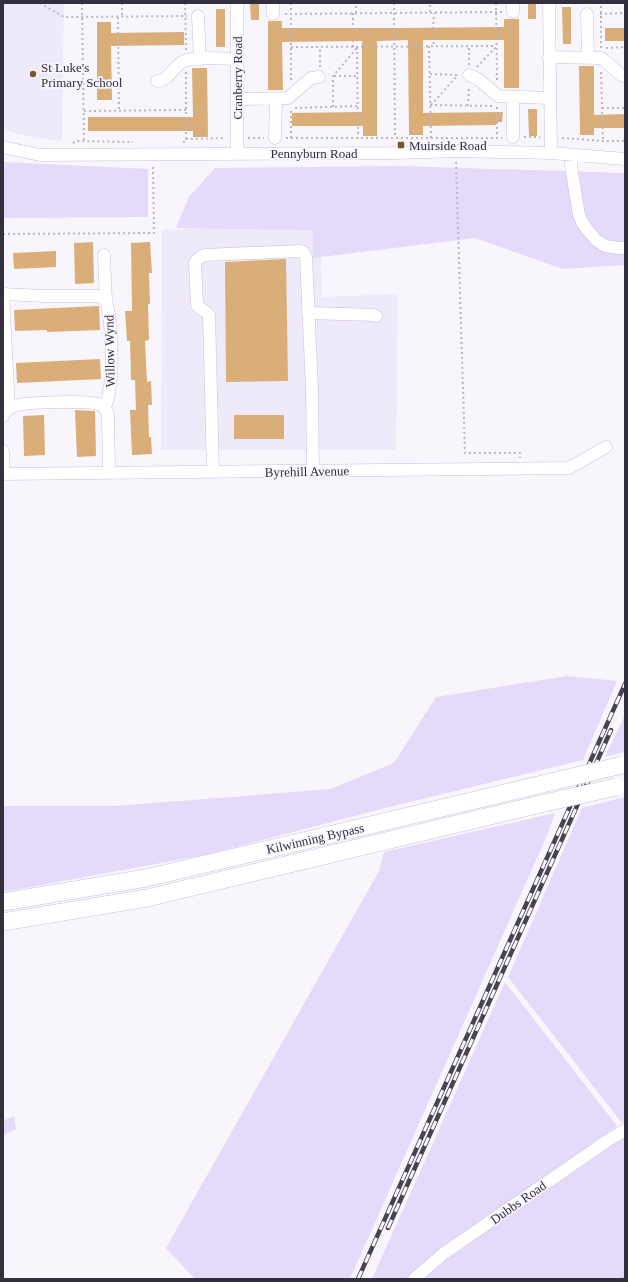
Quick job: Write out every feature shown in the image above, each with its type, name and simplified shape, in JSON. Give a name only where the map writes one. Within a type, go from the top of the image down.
[{"type":"highway","name":"Kilwinning Bypass","points":[[3,902],[146,878],[623,764]]},
{"type":"highway","name":"Kilwinning Bypass","points":[[3,922],[147,898],[621,786]]},
{"type":"street","name":"Cranberry Road","points":[[236,3],[237,153]]},
{"type":"street","points":[[549,3],[550,153]]},
{"type":"street","points":[[587,14],[588,58]]},
{"type":"street","points":[[198,16],[200,59]]},
{"type":"street","points":[[549,57],[588,58],[601,53],[604,60],[625,77]]},
{"type":"street","points":[[157,81],[163,80],[180,63],[187,60],[237,59]]},
{"type":"street","points":[[463,75],[472,76],[478,79],[497,101],[501,97],[549,98]]},
{"type":"street","points":[[237,99],[286,99],[291,102],[311,78],[319,76]]},
{"type":"street","points":[[513,97],[514,138]]},
{"type":"street","points":[[275,138],[276,99]]},
{"type":"street","name":"Pennyburn Road","points":[[3,147],[40,155],[395,153],[456,151],[550,153],[625,159]]},
{"type":"street","points":[[571,154],[571,166],[579,215],[584,224],[596,240],[605,246],[625,248]]},
{"type":"street","points":[[212,472],[209,315],[197,305],[196,260],[204,255],[300,251],[306,257],[312,389],[313,471]]},
{"type":"street","points":[[104,255],[106,301]]},
{"type":"street","points":[[3,294],[5,413]]},
{"type":"street","name":"Willow Wynd","points":[[3,294],[96,296],[103,298],[106,301],[111,340],[111,372],[109,398],[105,408]]},
{"type":"street","points":[[308,313],[376,316]]},
{"type":"street","points":[[5,413],[16,406],[36,403],[100,404],[105,408],[108,415],[108,473]]},
{"type":"street","name":"Byrehill Avenue","points":[[3,474],[569,468],[606,447]]},
{"type":"street","points":[[3,451],[3,474]]},
{"type":"street","name":"Dubbs Road","points":[[414,1279],[450,1249],[625,1130]]},
{"type":"path","points":[[40,3],[64,17],[198,16]]},
{"type":"path","points":[[82,3],[84,142]]},
{"type":"path","points":[[122,3],[122,17]]},
{"type":"path","points":[[185,3],[187,60],[186,139]]},
{"type":"path","points":[[291,3],[291,138]]},
{"type":"path","points":[[353,30],[356,3]]},
{"type":"path","points":[[394,3],[395,138]]},
{"type":"path","points":[[430,3],[430,12]]},
{"type":"path","points":[[496,3],[497,138]]},
{"type":"path","points":[[601,3],[603,141]]},
{"type":"path","points":[[273,8],[291,14],[496,12],[513,7]]},
{"type":"path","points":[[433,29],[434,13]]},
{"type":"path","points":[[587,14],[625,13]]},
{"type":"path","points":[[118,17],[119,110]]},
{"type":"path","points":[[433,36],[434,46]]},
{"type":"path","points":[[353,37],[353,47]]},
{"type":"path","points":[[430,46],[431,138]]},
{"type":"path","points":[[468,106],[463,75],[469,46]]},
{"type":"path","points":[[291,47],[496,46]]},
{"type":"path","points":[[430,106],[496,46]]},
{"type":"path","points":[[320,47],[319,76],[358,76]]},
{"type":"path","points":[[357,47],[358,138]]},
{"type":"path","points":[[333,107],[333,76],[357,47]]},
{"type":"path","points":[[601,53],[625,47]]},
{"type":"path","points":[[430,74],[463,75]]},
{"type":"path","points":[[430,106],[468,106],[497,101]]},
{"type":"path","points":[[291,102],[333,107],[358,106]]},
{"type":"path","points":[[602,108],[625,108]]},
{"type":"path","points":[[84,110],[186,110]]},
{"type":"path","points":[[179,142],[186,142],[186,139],[238,138],[550,137],[625,141]]},
{"type":"path","points":[[69,144],[76,141],[138,142]]},
{"type":"path","points":[[456,151],[466,453],[520,453],[521,468]]},
{"type":"path","points":[[3,234],[154,233],[153,155]]},
{"type":"path","points":[[622,1279],[625,1276]]},
{"type":"shaded area","name":"St Luke's Primary School","points":[[3,3],[64,3],[62,141],[35,138],[3,130]]},
{"type":"shaded area","points":[[3,162],[148,169],[148,217],[3,218]]},
{"type":"shaded area","points":[[401,166],[625,173],[625,265],[563,269],[475,238],[313,258],[313,230],[176,228],[189,197],[215,168]]},
{"type":"shaded area","points":[[317,224],[321,257],[322,297],[398,294],[396,450],[161,450],[162,230]]},
{"type":"shaded area","points":[[567,676],[617,681],[583,760],[393,806],[205,855],[3,892],[3,806],[115,806],[331,789],[394,763],[436,697]]},
{"type":"shaded area","points":[[625,715],[625,752],[605,757]]},
{"type":"shaded area","points":[[625,797],[625,1121],[622,1123],[508,977],[582,808]]},
{"type":"shaded area","points":[[555,813],[548,833],[350,1279],[195,1279],[166,1248],[379,871],[384,852]]},
{"type":"shaded area","points":[[505,982],[617,1126],[423,1264],[406,1279],[372,1279]]},
{"type":"shaded area","points":[[14,1116],[16,1129],[3,1135],[3,1121]]},
{"type":"shaded area","points":[[625,1135],[625,1279],[421,1279],[437,1265],[604,1147]]},
{"type":"building","points":[[250,3],[259,3],[259,20],[251,20]]},
{"type":"building","points":[[528,3],[536,3],[536,19],[528,19]]},
{"type":"building","points":[[562,7],[571,7],[571,44],[563,44]]},
{"type":"building","points":[[216,9],[225,9],[225,47],[216,47]]},
{"type":"building","points":[[504,19],[519,19],[519,88],[504,88],[504,40],[423,40],[423,113],[503,112],[502,122],[496,122],[496,125],[423,126],[423,135],[409,135],[408,40],[377,41],[377,136],[363,136],[363,126],[292,126],[292,113],[362,112],[362,41],[282,42],[283,90],[268,90],[268,21],[282,21],[282,28],[397,28],[504,27]]},
{"type":"building","points":[[97,22],[111,22],[111,33],[184,32],[184,45],[111,46],[112,100],[97,100]]},
{"type":"building","points":[[605,28],[625,28],[625,41],[605,41]]},
{"type":"building","points":[[579,66],[594,66],[594,115],[625,114],[625,128],[594,128],[594,135],[580,135]]},
{"type":"building","points":[[192,68],[207,68],[208,137],[193,137],[193,131],[88,131],[88,117],[193,117]]},
{"type":"building","points":[[528,109],[537,109],[537,136],[529,136]]},
{"type":"building","points":[[93,242],[94,283],[75,284],[74,243]]},
{"type":"building","points":[[150,242],[152,273],[149,273],[149,340],[145,341],[147,382],[151,381],[152,405],[148,405],[149,437],[151,437],[152,454],[132,455],[130,410],[136,410],[135,380],[131,380],[130,341],[127,341],[125,311],[132,311],[131,243]]},
{"type":"building","points":[[56,251],[56,267],[14,269],[13,253]]},
{"type":"building","points":[[286,259],[288,381],[226,382],[225,262]]},
{"type":"building","points":[[99,306],[100,330],[47,332],[47,330],[15,331],[14,310]]},
{"type":"building","points":[[100,359],[101,379],[17,383],[16,363]]},
{"type":"building","points":[[75,410],[95,411],[96,456],[77,457]]},
{"type":"building","points":[[44,415],[45,455],[24,456],[23,416]]},
{"type":"building","points":[[234,415],[284,415],[284,439],[234,439]]},
{"type":"railway","points":[[358,1279],[625,684]]},
{"type":"railway","points":[[388,1228],[611,730]]},
{"type":"place","name":"St Luke's Primary School","points":[[33,74]]},
{"type":"place","name":"Muirside Road","points":[[401,145]]}]
